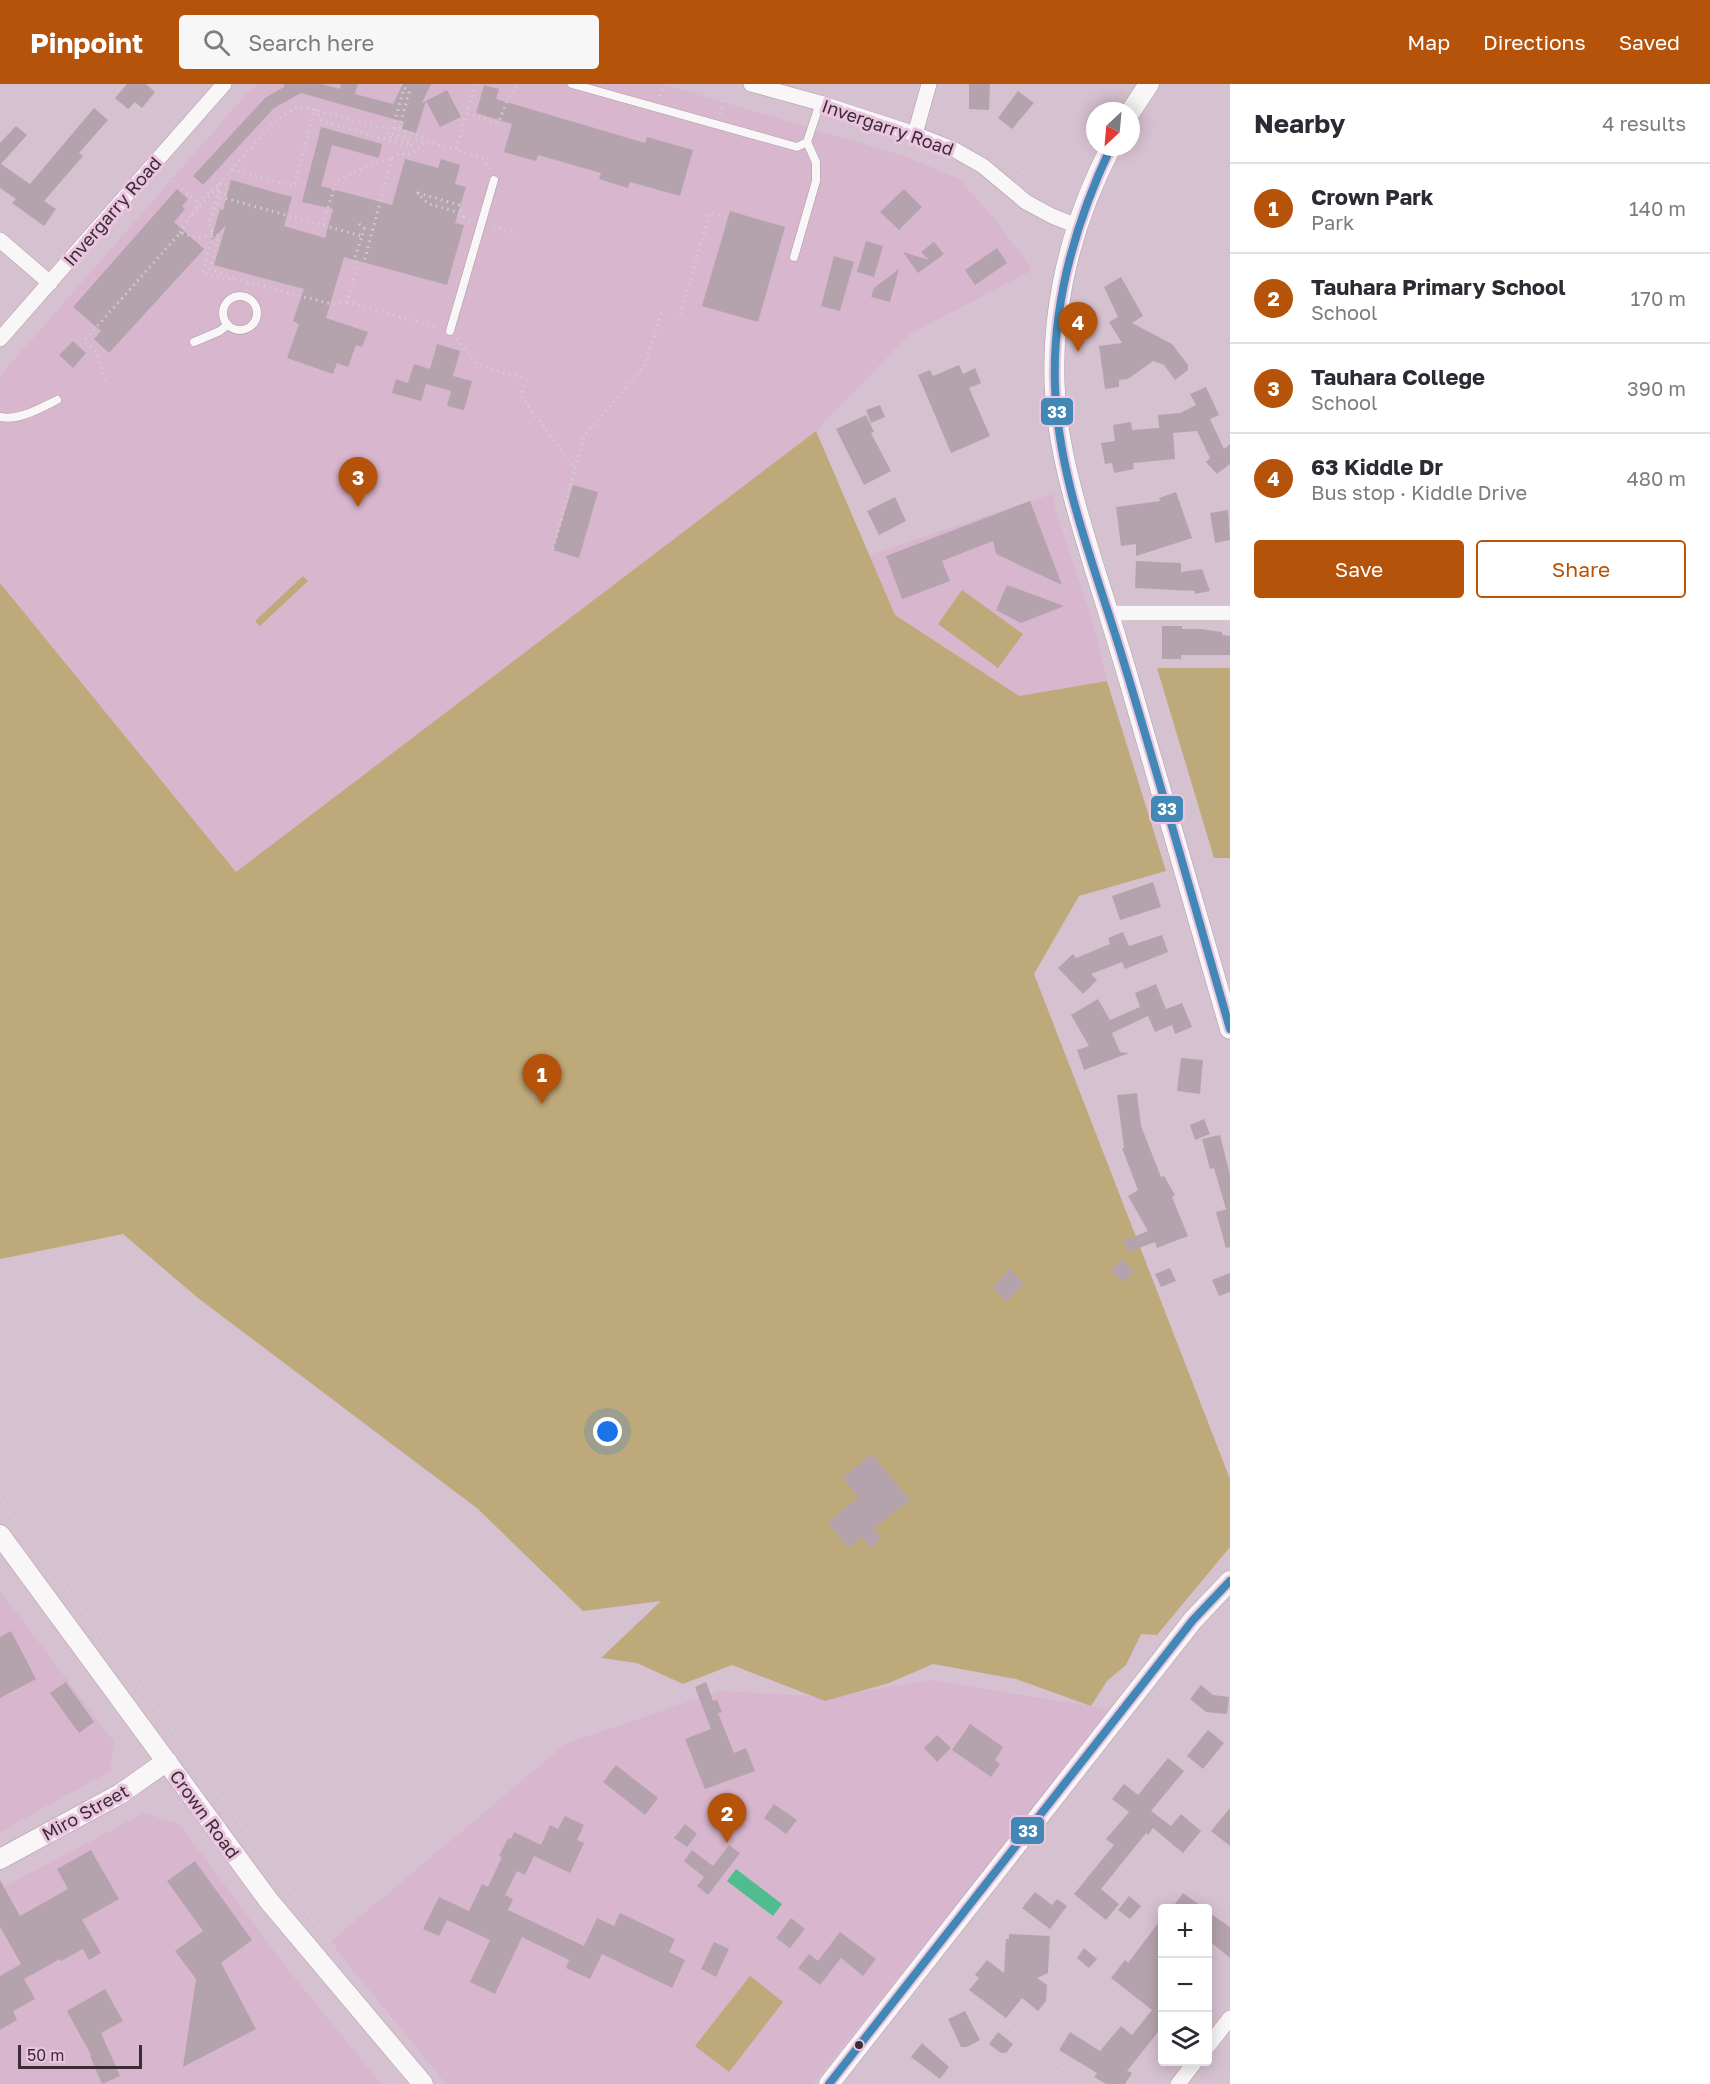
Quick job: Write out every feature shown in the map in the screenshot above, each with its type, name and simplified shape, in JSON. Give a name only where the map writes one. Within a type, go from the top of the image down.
[{"type":"street","name":"Invergarry Road","points":[[0,339],[224,84]]},
{"type":"street","name":"Invergarry Road","points":[[751,84],[915,134],[972,158],[1026,202],[1077,226]]},
{"type":"street","points":[[915,134],[929,84]]},
{"type":"street","points":[[1137,102],[1149,84]]},
{"type":"street","points":[[1107,156],[1077,226],[1066,265],[1055,322],[1058,421],[1068,480],[1230,1029]]},
{"type":"street","points":[[0,240],[50,283]]},
{"type":"street","points":[[1109,613],[1230,613]]},
{"type":"street","name":"Crown Road","points":[[0,1534],[269,1901],[423,2084]]},
{"type":"street","points":[[829,2084],[1192,1620],[1230,1581]]},
{"type":"street","name":"Miro Street","points":[[0,1858],[120,1794],[167,1761]]},
{"type":"street","points":[[1212,2041],[1230,2018]]},
{"type":"street","points":[[1178,2084],[1192,2066]]},
{"type":"lane","points":[[572,84],[796,147],[807,142]]},
{"type":"lane","points":[[794,257],[816,181],[816,162],[807,142],[819,103]]},
{"type":"lane","points":[[450,331],[494,180]]},
{"type":"lane","points":[[234,297],[245,297],[254,303],[256,320],[253,325],[243,330],[232,328],[227,325],[222,315],[225,304],[234,297]]},
{"type":"lane","points":[[194,342],[220,331],[227,325]]},
{"type":"lane","points":[[0,417],[19,417],[57,400]]},
{"type":"path","points":[[399,129],[409,92],[400,84]]},
{"type":"path","points":[[456,150],[475,84]]},
{"type":"path","points":[[467,114],[498,123],[509,97],[518,84]]},
{"type":"path","points":[[658,101],[664,84]]},
{"type":"path","points":[[393,128],[404,88]]},
{"type":"path","points":[[718,119],[724,100]]},
{"type":"path","points":[[192,215],[277,119],[299,106],[379,127],[399,129],[422,137],[425,141]]},
{"type":"path","points":[[315,109],[322,121],[355,131],[411,147],[412,143],[387,136],[388,133],[425,141],[484,159],[494,180]]},
{"type":"path","points":[[232,170],[294,186],[315,109]]},
{"type":"path","points":[[322,225],[336,181],[368,166],[392,159],[400,153],[408,155],[421,147],[425,141]]},
{"type":"path","points":[[364,262],[392,159]]},
{"type":"path","points":[[1000,163],[1010,161],[1044,189],[1060,195]]},
{"type":"path","points":[[169,176],[198,203]]},
{"type":"path","points":[[220,183],[228,185],[224,198],[362,236]]},
{"type":"path","points":[[105,380],[96,352],[84,341],[180,234],[198,203],[220,183]]},
{"type":"path","points":[[220,183],[209,223],[213,234],[202,273],[237,279]]},
{"type":"path","points":[[463,217],[459,205],[418,193],[425,203],[454,211],[463,217],[476,222]]},
{"type":"path","points":[[680,314],[710,213],[726,217]]},
{"type":"path","points":[[359,224],[364,228]]},
{"type":"path","points":[[486,225],[517,233]]},
{"type":"path","points":[[364,228],[367,226],[374,228]]},
{"type":"path","points":[[347,302],[357,268],[356,257],[364,228]]},
{"type":"path","points":[[180,234],[199,238],[213,234],[219,236],[210,269],[237,279],[331,304],[347,302],[450,331],[477,364],[526,379],[521,396],[575,469]]},
{"type":"path","points":[[245,297],[249,282]]},
{"type":"path","points":[[553,549],[584,436],[646,364],[662,309]]},
{"type":"path","points":[[0,1498],[311,1918],[336,1948]]},
{"type":"path","points":[[925,1961],[1083,2084]]},
{"type":"shaded area","points":[[259,84],[662,84],[904,156],[959,179],[998,223],[1032,270],[910,334],[816,431],[236,872],[0,583],[0,376],[249,91]]},
{"type":"shaded area","points":[[816,431],[895,615],[1019,696],[1107,681],[1166,871],[1079,896],[1034,974],[1230,1479],[1230,1547],[1157,1635],[1141,1634],[1126,1665],[1107,1681],[1091,1706],[1016,1679],[933,1664],[889,1683],[825,1701],[732,1665],[683,1684],[637,1663],[601,1658],[661,1601],[583,1611],[478,1509],[198,1298],[123,1234],[0,1259],[0,583],[236,872]]},
{"type":"shaded area","points":[[1052,494],[1091,616],[1107,681],[1019,696],[895,615],[869,555]]},
{"type":"shaded area","points":[[303,576],[308,581],[260,626],[255,621]]},
{"type":"shaded area","points":[[962,590],[1023,634],[998,668],[938,624]]},
{"type":"shaded area","points":[[1157,668],[1230,668],[1230,858],[1214,858]]},
{"type":"shaded area","points":[[0,1591],[114,1742],[110,1771],[0,1832]]},
{"type":"shaded area","points":[[929,1680],[1114,1710],[813,2084],[446,2084],[330,1942],[567,1743],[721,1691],[832,1697]]},
{"type":"shaded area","points":[[144,1813],[179,1824],[285,1966],[381,2084],[0,2084],[0,1889]]},
{"type":"shaded area","points":[[736,1869],[782,1904],[773,1916],[727,1881]]},
{"type":"shaded area","points":[[750,1976],[783,2002],[729,2072],[695,2046]]},
{"type":"building","points":[[127,84],[146,84],[155,92],[142,108],[135,102],[128,109],[115,98]]},
{"type":"building","points":[[284,84],[321,84],[340,89],[341,84],[358,84],[355,94],[393,104],[403,84],[431,84],[422,103],[426,101],[416,133],[402,129],[404,122],[301,93],[274,108],[203,185],[193,176],[265,98],[284,87]]},
{"type":"building","points":[[969,84],[990,84],[989,110],[969,109]]},
{"type":"building","points":[[484,85],[499,89],[496,99],[645,143],[647,137],[693,150],[680,196],[630,182],[628,188],[599,179],[601,173],[538,155],[536,161],[504,152],[512,124],[476,113]]},
{"type":"building","points":[[447,90],[461,117],[440,127],[426,101]]},
{"type":"building","points":[[1018,91],[1034,103],[1012,129],[998,118]]},
{"type":"building","points":[[94,108],[108,120],[79,153],[83,156],[44,201],[56,209],[44,226],[12,203],[16,199],[0,188],[0,143],[16,126],[27,135],[1,164],[30,184]]},
{"type":"building","points":[[321,127],[382,144],[379,158],[332,145],[321,186],[392,205],[405,159],[438,168],[441,159],[460,165],[455,184],[466,187],[455,223],[464,225],[447,285],[344,257],[326,318],[368,332],[362,347],[356,345],[348,367],[337,363],[333,374],[287,358],[299,324],[293,321],[304,289],[214,265],[226,225],[211,241],[231,180],[292,197],[284,226],[325,238],[333,209],[302,202]]},
{"type":"building","points":[[177,189],[188,199],[182,206],[185,209],[174,222],[204,249],[109,353],[94,339],[101,331],[73,307]]},
{"type":"building","points":[[904,189],[922,207],[899,230],[880,212]]},
{"type":"building","points":[[730,211],[785,227],[758,322],[702,306]]},
{"type":"building","points":[[866,241],[883,246],[874,277],[857,272]]},
{"type":"building","points":[[934,242],[944,254],[918,273],[903,252],[929,260],[921,252]]},
{"type":"building","points":[[997,248],[1007,263],[975,285],[965,270]]},
{"type":"building","points":[[834,256],[854,262],[840,311],[821,306]]},
{"type":"building","points":[[899,269],[890,302],[871,297],[874,288]]},
{"type":"building","points":[[1121,277],[1143,316],[1132,323],[1172,344],[1188,365],[1188,370],[1175,380],[1164,365],[1153,361],[1128,379],[1119,380],[1119,387],[1105,389],[1099,346],[1122,343],[1109,322],[1118,317],[1104,287]]},
{"type":"building","points":[[73,341],[86,353],[73,368],[59,355]]},
{"type":"building","points":[[437,344],[460,351],[453,376],[472,381],[464,410],[447,406],[451,391],[426,384],[421,401],[392,393],[396,379],[408,383],[414,364],[430,369]]},
{"type":"building","points":[[959,365],[963,374],[975,368],[981,383],[969,388],[990,436],[951,453],[918,375],[930,370],[933,376]]},
{"type":"building","points":[[1206,387],[1219,415],[1210,419],[1224,449],[1230,444],[1230,464],[1217,474],[1206,462],[1210,458],[1197,431],[1173,433],[1175,459],[1133,463],[1134,469],[1114,473],[1112,463],[1105,464],[1101,443],[1115,441],[1113,425],[1131,422],[1132,430],[1159,428],[1158,415],[1180,413],[1196,405],[1190,394]]},
{"type":"building","points":[[880,405],[885,417],[871,423],[866,410]]},
{"type":"building","points":[[866,415],[874,432],[871,433],[891,471],[864,485],[836,429]]},
{"type":"building","points":[[573,485],[598,492],[579,558],[553,550]]},
{"type":"building","points":[[1176,492],[1192,538],[1136,556],[1136,544],[1121,546],[1116,507],[1160,501],[1159,498]]},
{"type":"building","points":[[895,497],[906,521],[879,535],[867,511]]},
{"type":"building","points":[[1030,501],[1062,585],[996,554],[993,541],[942,561],[950,581],[902,599],[886,556]]},
{"type":"building","points":[[1228,510],[1230,540],[1215,543],[1210,513]]},
{"type":"building","points":[[1136,561],[1181,563],[1181,572],[1202,569],[1210,591],[1195,594],[1195,591],[1135,588]]},
{"type":"building","points":[[1007,585],[1064,606],[1021,623],[996,610]]},
{"type":"building","points":[[1162,626],[1182,626],[1182,629],[1222,632],[1222,635],[1230,636],[1230,655],[1181,655],[1181,659],[1162,659]]},
{"type":"building","points":[[1153,882],[1161,907],[1120,920],[1112,896]]},
{"type":"building","points":[[1123,932],[1129,946],[1162,935],[1168,952],[1125,969],[1122,962],[1091,974],[1097,980],[1083,994],[1058,968],[1073,954],[1076,958],[1110,944],[1108,938]]},
{"type":"building","points":[[1156,984],[1166,1009],[1182,1003],[1192,1027],[1175,1034],[1172,1025],[1155,1032],[1148,1016],[1112,1033],[1120,1052],[1129,1053],[1084,1070],[1077,1050],[1089,1046],[1071,1015],[1098,999],[1110,1020],[1140,1007],[1135,993]]},
{"type":"building","points":[[1181,1058],[1203,1060],[1200,1094],[1177,1091]]},
{"type":"building","points":[[1137,1093],[1141,1126],[1161,1177],[1164,1176],[1175,1195],[1172,1197],[1188,1236],[1157,1248],[1155,1242],[1128,1252],[1123,1241],[1148,1231],[1128,1196],[1138,1190],[1122,1148],[1124,1148],[1117,1095]]},
{"type":"building","points":[[1204,1119],[1210,1134],[1195,1140],[1190,1125]]},
{"type":"building","points":[[1220,1135],[1230,1175],[1230,1247],[1226,1248],[1216,1212],[1228,1209],[1226,1209],[1214,1168],[1210,1169],[1202,1139]]},
{"type":"building","points":[[1122,1259],[1134,1271],[1123,1282],[1111,1271]]},
{"type":"building","points":[[1170,1268],[1176,1281],[1161,1287],[1155,1274]]},
{"type":"building","points":[[1009,1269],[1024,1283],[1007,1301],[992,1288]]},
{"type":"building","points":[[1230,1273],[1230,1292],[1219,1296],[1212,1280]]},
{"type":"building","points":[[872,1454],[910,1500],[874,1528],[882,1539],[871,1548],[862,1537],[848,1548],[828,1522],[858,1498],[843,1477]]},
{"type":"building","points":[[11,1631],[36,1679],[0,1698],[0,1637]]},
{"type":"building","points":[[66,1682],[94,1722],[79,1733],[50,1693]]},
{"type":"building","points":[[706,1682],[713,1701],[717,1700],[722,1712],[718,1713],[734,1753],[746,1748],[755,1771],[705,1789],[685,1739],[711,1729],[695,1687]]},
{"type":"building","points":[[1201,1685],[1213,1695],[1229,1697],[1227,1714],[1206,1712],[1190,1699]]},
{"type":"building","points":[[970,1724],[1003,1747],[995,1760],[1000,1764],[991,1777],[952,1750]]},
{"type":"building","points":[[1208,1730],[1224,1743],[1203,1769],[1187,1756]]},
{"type":"building","points":[[937,1735],[951,1748],[937,1762],[924,1748]]},
{"type":"building","points":[[1168,1758],[1184,1771],[1151,1811],[1171,1826],[1181,1814],[1201,1831],[1183,1853],[1153,1828],[1148,1835],[1146,1833],[1101,1889],[1119,1904],[1106,1920],[1074,1894],[1114,1845],[1106,1839],[1129,1812],[1112,1799],[1124,1784],[1138,1795]]},
{"type":"building","points":[[616,1765],[658,1798],[645,1815],[603,1782]]},
{"type":"building","points":[[774,1804],[797,1820],[786,1834],[764,1818]]},
{"type":"building","points":[[1230,1808],[1230,1846],[1211,1831]]},
{"type":"building","points":[[565,1816],[584,1825],[577,1840],[584,1843],[570,1873],[534,1856],[525,1875],[517,1871],[505,1895],[513,1899],[508,1910],[584,1946],[597,1918],[614,1926],[620,1913],[675,1939],[669,1952],[685,1960],[672,1988],[602,1954],[590,1979],[566,1968],[569,1960],[522,1937],[495,1994],[470,1982],[490,1940],[447,1920],[439,1936],[423,1929],[439,1897],[469,1911],[482,1884],[488,1887],[502,1857],[499,1856],[508,1838],[511,1839],[514,1832],[541,1845],[550,1825],[558,1829]]},
{"type":"building","points":[[685,1824],[697,1834],[687,1847],[674,1838]]},
{"type":"building","points":[[729,1845],[740,1853],[708,1895],[697,1886],[704,1877],[684,1861],[692,1850],[713,1866]]},
{"type":"building","points":[[91,1850],[119,1899],[82,1920],[101,1953],[89,1960],[83,1949],[24,1979],[35,1999],[13,2011],[17,2020],[0,2030],[0,1976],[21,1964],[0,1927],[0,1880],[20,1916],[68,1889],[57,1869]]},
{"type":"building","points":[[195,1861],[252,1940],[221,1963],[256,2029],[183,2067],[196,1979],[175,1951],[203,1931],[167,1881]]},
{"type":"building","points":[[1035,1892],[1052,1905],[1057,1899],[1067,1906],[1050,1929],[1022,1908]]},
{"type":"building","points":[[1183,1893],[1198,1904],[1175,1904]]},
{"type":"building","points":[[1129,1896],[1141,1906],[1130,1919],[1118,1910]]},
{"type":"building","points":[[1212,1915],[1230,1927],[1230,1958],[1212,1943]]},
{"type":"building","points":[[791,1918],[805,1929],[790,1948],[776,1938]]},
{"type":"building","points":[[1158,1923],[1158,2032],[1127,2071],[1132,2073],[1125,2084],[1106,2084],[1094,2077],[1097,2073],[1059,2050],[1070,2032],[1100,2051],[1121,2026],[1132,2035],[1152,2010],[1111,1978],[1125,1960],[1128,1963]]},
{"type":"building","points":[[840,1932],[876,1959],[863,1976],[841,1958],[820,1985],[798,1968],[809,1954],[818,1961]]},
{"type":"building","points":[[1009,1934],[1050,1936],[1048,1973],[1037,1978],[1047,1985],[1046,2001],[1038,2011],[1022,1998],[1006,2018],[969,1990],[979,1978],[975,1975],[987,1960],[1004,1973],[1006,1939],[1009,1939]]},
{"type":"building","points":[[714,1942],[729,1949],[716,1977],[701,1969]]},
{"type":"building","points":[[1084,1948],[1097,1959],[1089,1968],[1077,1958]]},
{"type":"building","points":[[105,1989],[123,2021],[101,2033],[120,2076],[102,2084],[91,2055],[67,2011]]},
{"type":"building","points":[[965,2011],[980,2040],[967,2047],[961,2047],[948,2019]]},
{"type":"building","points":[[998,2032],[1013,2044],[1006,2053],[1001,2053],[989,2044]]},
{"type":"building","points":[[922,2043],[949,2067],[940,2079],[911,2057]]},
{"type":"transit line","name":"33","points":[[1107,156],[1077,234],[1062,294],[1055,355],[1058,420],[1063,454],[1079,522],[1163,794],[1230,1029]]},
{"type":"transit line","name":"33","points":[[829,2084],[1193,1620],[1230,1581]]},
{"type":"place","name":"63 Kiddle Dr","points":[[1078,352]]},
{"type":"place","name":"Tauhara College","points":[[358,507]]},
{"type":"place","name":"Crown Park","points":[[542,1104]]},
{"type":"place","name":"Tauhara Primary School","points":[[727,1843]]}]
